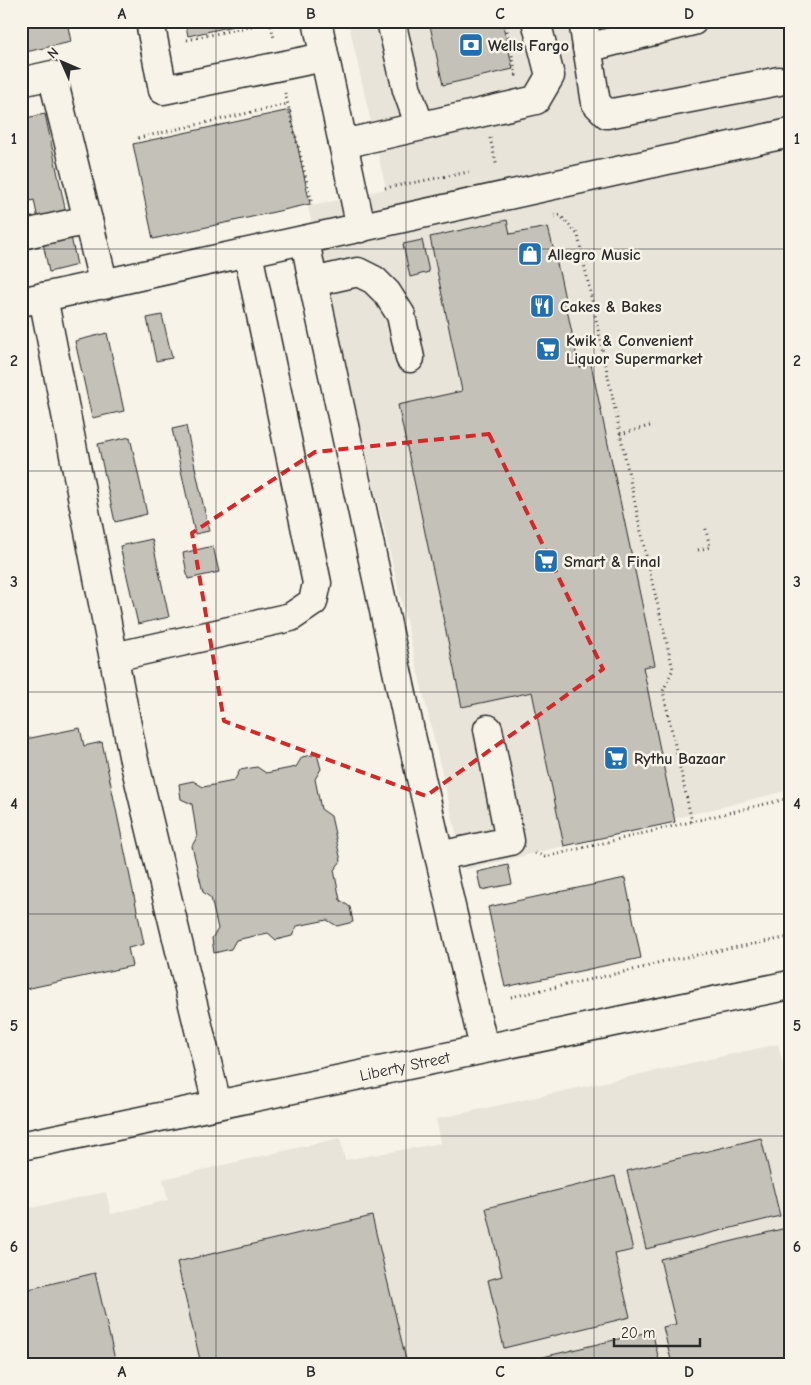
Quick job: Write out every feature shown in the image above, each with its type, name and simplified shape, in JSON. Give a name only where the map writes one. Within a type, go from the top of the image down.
[{"type":"street","points":[[317,21],[361,228]]},
{"type":"street","points":[[391,21],[407,90],[420,126]]},
{"type":"street","points":[[343,144],[536,100],[550,76],[536,21]]},
{"type":"street","points":[[582,21],[596,103],[606,114],[782,74]]},
{"type":"street","points":[[587,48],[693,21]]},
{"type":"street","points":[[151,26],[163,90],[324,57]]},
{"type":"street","points":[[21,82],[52,75],[104,285]]},
{"type":"street","points":[[217,1104],[134,756],[114,657],[32,300],[248,253],[307,227],[361,228],[790,134]]},
{"type":"street","points":[[21,235],[88,220]]},
{"type":"street","points":[[307,227],[314,282],[410,731],[484,1048]]},
{"type":"street","points":[[114,657],[291,617],[313,602],[317,583],[248,253]]},
{"type":"street","points":[[314,282],[358,272],[374,280],[388,293],[401,315],[410,358]]},
{"type":"street","points":[[439,856],[510,842],[488,729]]},
{"type":"street","name":"Liberty Street","points":[[21,1146],[790,984]]},
{"type":"path","points":[[505,21],[516,75],[507,78]]},
{"type":"path","points":[[187,40],[270,22],[276,46]]},
{"type":"path","points":[[284,87],[311,199],[311,210],[307,227]]},
{"type":"path","points":[[138,138],[288,104]]},
{"type":"path","points":[[488,130],[497,167]]},
{"type":"path","points":[[560,215],[578,235],[647,560],[673,669],[663,691],[692,822]]},
{"type":"path","points":[[620,434],[650,426]]},
{"type":"path","points":[[698,550],[710,547],[705,526]]},
{"type":"path","points":[[545,857],[790,798]]},
{"type":"path","points":[[511,997],[646,967],[660,962],[790,936]]},
{"type":"highlighted area","points":[[489,434],[603,669],[426,796],[224,721],[192,533],[315,452]]},
{"type":"shaded area","points":[[348,21],[790,21],[790,790],[465,870],[308,207],[386,189]]},
{"type":"shaded area","points":[[778,1044],[783,1065],[790,1069],[790,1364],[21,1364],[21,1210],[106,1192],[111,1214],[168,1200],[163,1179],[340,1138],[345,1160],[441,1143],[436,1119]]},
{"type":"building","points":[[21,21],[67,21],[71,42],[21,53]]},
{"type":"building","points":[[185,21],[256,21],[188,36]]},
{"type":"building","name":"Wells Fargo","points":[[429,21],[502,21],[513,69],[443,85]]},
{"type":"building","points":[[290,110],[310,204],[153,239],[133,144]]},
{"type":"building","points":[[45,114],[77,265],[49,272],[34,200],[21,203],[21,119]]},
{"type":"building","points":[[507,220],[510,234],[548,227],[579,367],[591,364],[655,665],[643,667],[675,822],[564,846],[532,692],[462,707],[398,405],[462,391],[430,237]]},
{"type":"building","points":[[422,240],[429,272],[410,277],[403,244]]},
{"type":"building","points":[[162,315],[172,358],[156,361],[147,318]]},
{"type":"building","points":[[107,333],[124,411],[92,418],[75,341]]},
{"type":"building","points":[[186,426],[209,531],[195,534],[172,429]]},
{"type":"building","points":[[130,437],[147,514],[115,522],[98,444]]},
{"type":"building","points":[[152,539],[169,617],[138,624],[120,546]]},
{"type":"building","points":[[213,546],[219,572],[188,579],[183,553]]},
{"type":"building","points":[[80,728],[84,746],[102,742],[144,944],[128,948],[132,966],[21,990],[21,740]]},
{"type":"building","points":[[317,754],[321,769],[315,779],[321,809],[331,816],[341,861],[334,870],[340,900],[350,907],[353,922],[337,926],[327,920],[297,926],[292,936],[276,940],[268,933],[236,940],[231,949],[214,953],[212,938],[218,929],[211,898],[203,892],[192,846],[197,837],[192,804],[181,799],[179,784],[193,781],[203,787],[234,781],[240,770],[257,767],[266,773],[296,767],[302,757]]},
{"type":"building","points":[[508,865],[512,884],[481,890],[477,872]]},
{"type":"building","points":[[625,878],[641,958],[505,987],[488,907]]},
{"type":"building","points":[[761,1138],[780,1216],[646,1249],[627,1171]]},
{"type":"building","points":[[615,1176],[633,1250],[615,1254],[630,1317],[504,1348],[488,1280],[502,1276],[486,1208]]},
{"type":"building","points":[[372,1216],[407,1364],[201,1364],[177,1262]]},
{"type":"building","points":[[790,1227],[790,1364],[672,1364],[663,1327],[676,1324],[660,1259]]},
{"type":"building","points":[[95,1273],[116,1364],[21,1364],[21,1291]]},
{"type":"building","points":[[652,1331],[660,1364],[518,1364],[518,1363]]},
{"type":"place","name":"Wells Fargo","points":[[471,45]]},
{"type":"place","name":"Allegro Music","points":[[530,254]]},
{"type":"place","name":"Cakes & Bakes","points":[[542,306]]},
{"type":"place","name":"Kwik & Convenient Liquor Supermarket","points":[[548,349]]},
{"type":"place","name":"Smart & Final","points":[[546,561]]},
{"type":"place","name":"Rythu Bazaar","points":[[616,758]]}]
